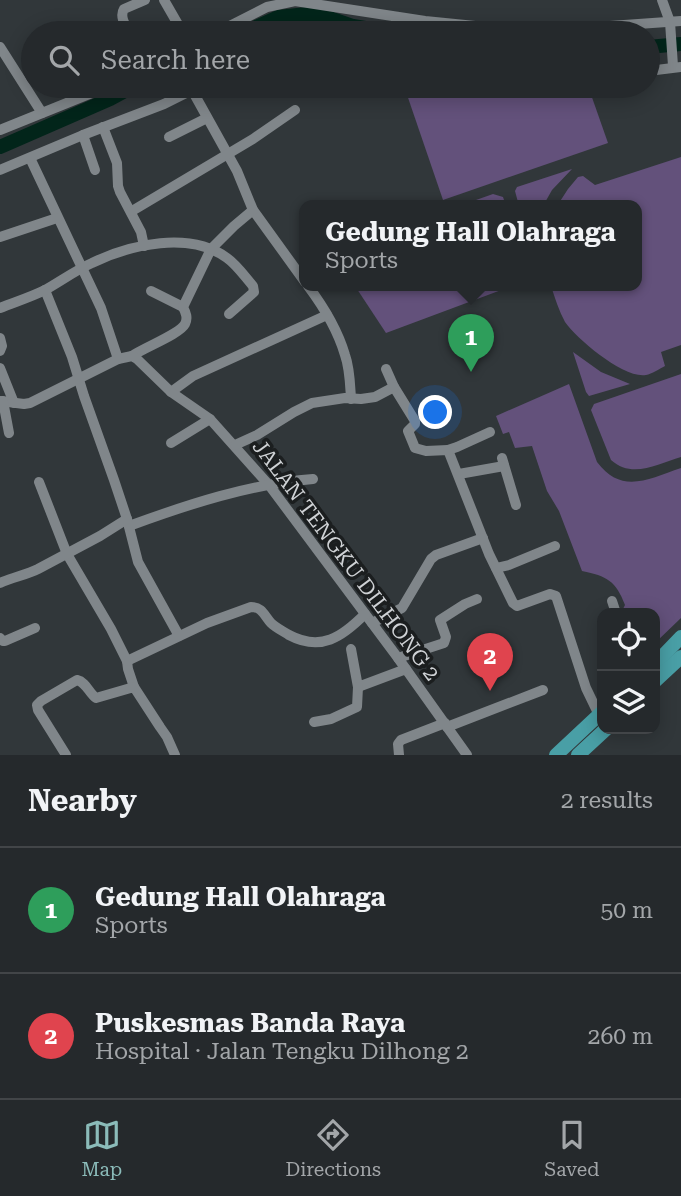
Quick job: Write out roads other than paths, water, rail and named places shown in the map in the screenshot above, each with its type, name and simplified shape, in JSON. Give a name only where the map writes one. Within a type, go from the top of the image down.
[{"type":"main road","points":[[658,671],[681,637]]},
{"type":"main road","points":[[660,671],[681,657]]},
{"type":"main road","points":[[556,755],[597,717]]},
{"type":"main road","points":[[578,755],[601,734]]},
{"type":"street","points":[[124,21],[122,16],[124,9],[145,0]]},
{"type":"street","points":[[164,0],[176,21]]},
{"type":"street","points":[[662,0],[674,24],[676,64]]},
{"type":"street","points":[[240,21],[267,7],[295,1],[425,21]]},
{"type":"street","points":[[0,47],[21,80]]},
{"type":"street","points":[[32,98],[42,113]]},
{"type":"street","points":[[0,130],[79,98]]},
{"type":"street","points":[[0,170],[175,98]]},
{"type":"street","points":[[199,98],[206,118],[245,188],[253,210],[299,274]]},
{"type":"street","points":[[132,211],[227,155],[295,110]]},
{"type":"street","points":[[169,137],[206,118]]},
{"type":"street","points":[[103,128],[117,163],[120,192],[132,211],[144,246]]},
{"type":"street","points":[[83,135],[95,170]]},
{"type":"street","points":[[30,158],[102,308],[118,359]]},
{"type":"street","points":[[183,307],[211,249],[253,210]]},
{"type":"street","points":[[0,237],[57,218]]},
{"type":"street","points":[[0,308],[45,290],[103,258],[156,243],[182,242],[200,245],[227,258],[254,288],[254,292],[229,314]]},
{"type":"street","points":[[45,290],[72,356],[128,523],[138,562],[179,636]]},
{"type":"street","points":[[6,402],[30,403],[118,359],[132,356],[182,328],[187,316],[183,307],[151,291]]},
{"type":"street","points":[[311,291],[327,315],[345,353],[351,399]]},
{"type":"street","points":[[171,392],[193,376],[327,315]]},
{"type":"street","points":[[0,338],[0,351]]},
{"type":"street","name":"JALAN TENGKU DILHONG 2","points":[[132,356],[171,392],[210,419],[269,485],[467,755]]},
{"type":"street","points":[[0,368],[9,433]]},
{"type":"street","points":[[386,369],[415,421],[408,431],[415,448],[426,451],[448,450],[490,432]]},
{"type":"street","points":[[235,445],[312,403],[375,397],[394,387]]},
{"type":"street","points":[[171,443],[210,419]]},
{"type":"street","points":[[448,450],[483,538],[514,605],[547,594],[556,596],[586,688],[597,706]]},
{"type":"street","points":[[458,474],[503,462],[516,505]]},
{"type":"street","points":[[0,583],[30,573],[128,523],[208,498],[288,481],[313,479]]},
{"type":"street","points":[[39,482],[67,554],[127,661],[134,687],[167,737],[175,755]]},
{"type":"street","points":[[127,661],[207,623],[253,607],[261,610],[275,627],[298,639],[323,643],[369,618],[402,608],[431,559],[483,538]]},
{"type":"street","points":[[496,568],[555,546]]},
{"type":"street","points":[[398,659],[444,643],[446,638],[440,620],[477,599]]},
{"type":"street","points":[[612,601],[614,608]]},
{"type":"street","points":[[0,638],[5,641],[35,628]]},
{"type":"street","points":[[314,722],[331,719],[357,707],[358,687],[351,649]]},
{"type":"street","points":[[358,687],[406,670]]},
{"type":"street","points":[[66,755],[38,710],[38,703],[78,680],[82,681],[96,698],[134,687]]},
{"type":"street","points":[[399,755],[398,744],[401,740],[543,691]]},
{"type":"waterway","points":[[269,21],[278,17],[307,14],[339,21]]},
{"type":"waterway","points":[[660,46],[681,44]]},
{"type":"waterway","points":[[0,147],[112,98]]},
{"type":"place","name":"Gedung Hall Olahraga","points":[[471,372]]},
{"type":"place","name":"Puskesmas Banda Raya","points":[[490,691]]}]
